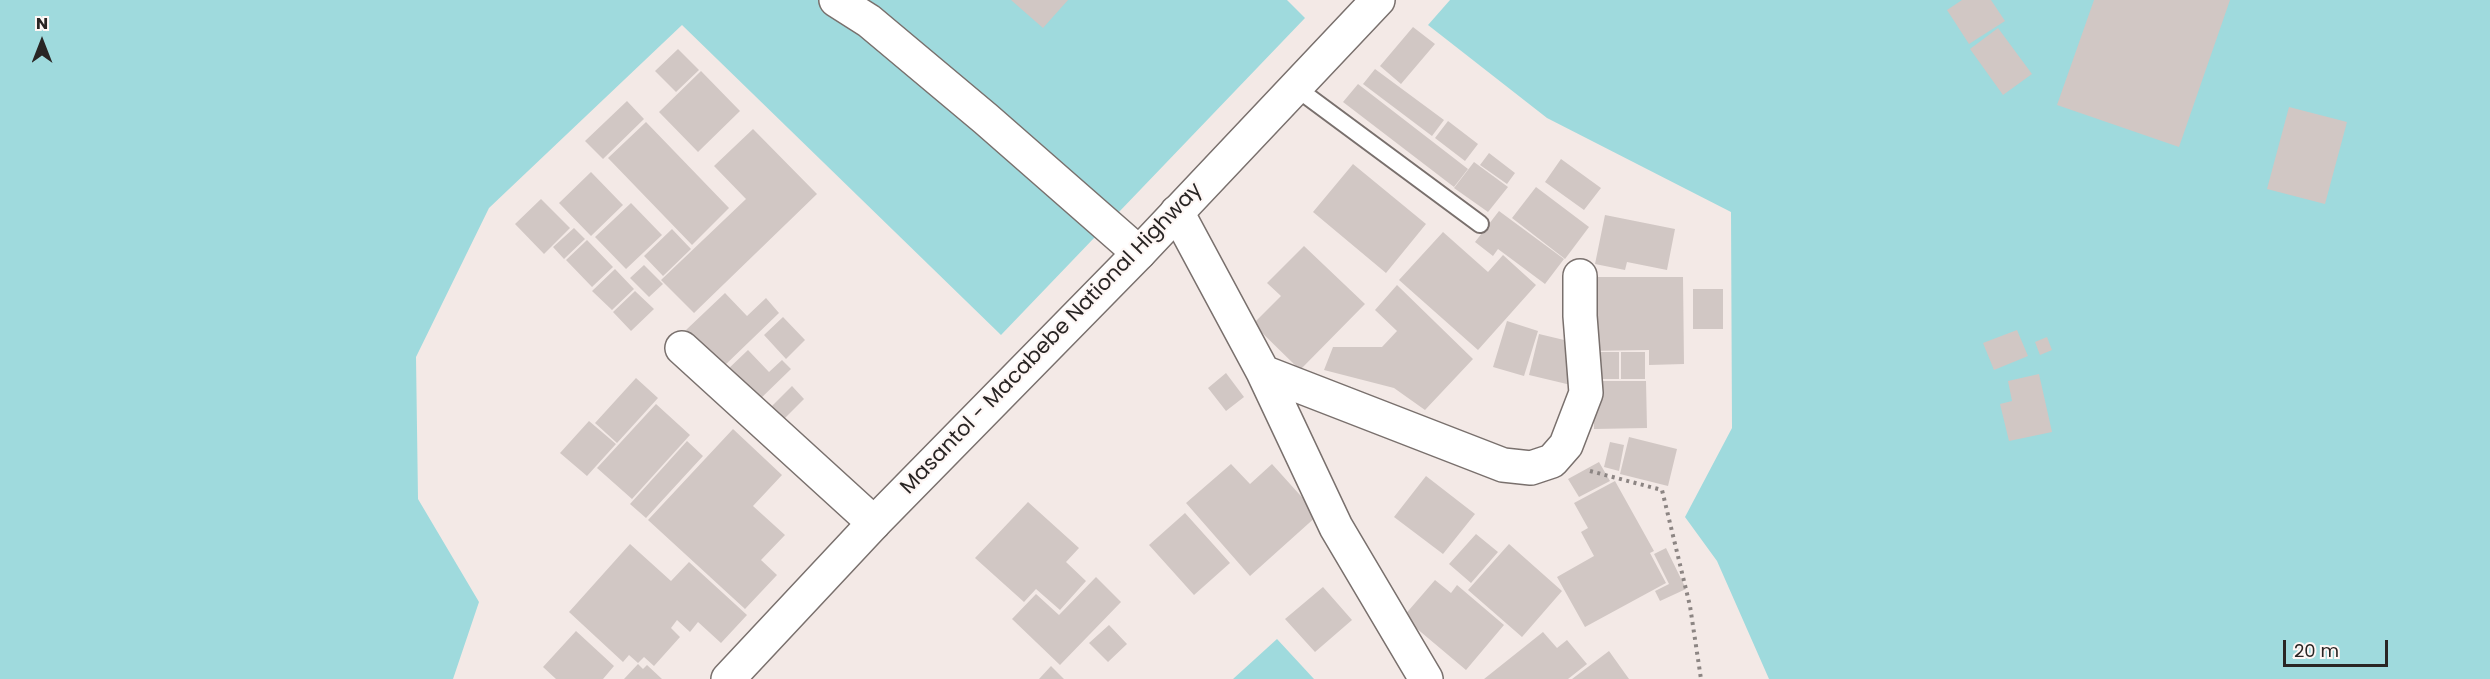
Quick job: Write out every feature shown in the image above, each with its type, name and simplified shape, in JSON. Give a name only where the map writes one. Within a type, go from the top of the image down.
[{"type":"street","points":[[836,0],[869,21],[1139,253]]},
{"type":"street","name":"Masantol - Macabebe National Highway","points":[[728,679],[874,523],[1139,253],[1378,0]]},
{"type":"street","points":[[1177,213],[1263,372],[1336,527],[1426,679]]},
{"type":"street","points":[[1263,372],[1503,465],[1531,468],[1552,461],[1566,445],[1586,393],[1580,316],[1580,276]]},
{"type":"street","points":[[682,348],[874,523]]},
{"type":"lane","points":[[1294,87],[1480,224]]},
{"type":"path","points":[[1552,461],[1662,490],[1690,606],[1701,679]]},
{"type":"water","points":[[0,0],[1287,0],[1305,18],[1001,335],[682,25],[489,208],[416,357],[418,499],[479,602],[453,679],[0,679]]},
{"type":"water","points":[[1450,0],[2490,0],[2490,679],[1769,679],[1717,561],[1685,517],[1732,428],[1731,212],[1547,118],[1428,25]]},
{"type":"water","points":[[1277,639],[1314,679],[1233,679]]},
{"type":"building","points":[[1011,0],[1068,0],[1043,28]]},
{"type":"building","points":[[1962,0],[1991,0],[2005,21],[1969,44],[1947,10]]},
{"type":"building","points":[[2094,0],[2230,0],[2179,147],[2057,105]]},
{"type":"building","points":[[1413,27],[1435,44],[1401,84],[1380,66]]},
{"type":"building","points":[[1998,28],[2032,74],[2003,95],[1970,49]]},
{"type":"building","points":[[678,49],[699,70],[676,92],[655,71]]},
{"type":"building","points":[[1375,69],[1444,120],[1432,136],[1363,84]]},
{"type":"building","points":[[701,71],[740,111],[698,152],[659,112]]},
{"type":"building","points":[[1358,84],[1468,169],[1454,187],[1343,102]]},
{"type":"building","points":[[627,101],[644,119],[603,159],[585,141]]},
{"type":"building","points":[[2289,107],[2347,122],[2325,204],[2267,189]]},
{"type":"building","points":[[1448,121],[1478,144],[1465,161],[1435,138]]},
{"type":"building","points":[[646,122],[729,208],[692,245],[608,158]]},
{"type":"building","points":[[753,129],[817,194],[694,313],[661,280],[746,199],[714,166]]},
{"type":"building","points":[[1489,153],[1515,173],[1507,184],[1480,165]]},
{"type":"building","points":[[1561,159],[1601,188],[1584,210],[1545,182]]},
{"type":"building","points":[[1474,162],[1508,187],[1488,212],[1454,188]]},
{"type":"building","points":[[1353,164],[1426,224],[1386,273],[1313,212]]},
{"type":"building","points":[[591,172],[623,205],[591,236],[559,203]]},
{"type":"building","points":[[1536,187],[1589,227],[1565,259],[1512,218]]},
{"type":"building","points":[[541,199],[570,228],[544,254],[515,224]]},
{"type":"building","points":[[631,203],[662,235],[626,269],[595,237]]},
{"type":"building","points":[[1499,211],[1564,259],[1545,284],[1498,249],[1493,256],[1475,242]]},
{"type":"building","points":[[1605,215],[1675,229],[1667,270],[1627,262],[1625,270],[1595,264]]},
{"type":"building","points":[[574,228],[585,239],[564,259],[553,247]]},
{"type":"building","points":[[672,229],[691,249],[663,276],[644,256]]},
{"type":"building","points":[[1443,232],[1488,272],[1503,255],[1536,285],[1478,350],[1399,280]]},
{"type":"building","points":[[587,240],[613,267],[592,287],[566,260]]},
{"type":"building","points":[[1304,246],[1365,304],[1300,370],[1253,324],[1281,296],[1267,283]]},
{"type":"building","points":[[644,265],[663,284],[649,297],[630,278]]},
{"type":"building","points":[[615,269],[634,289],[612,310],[592,291]]},
{"type":"building","points":[[1584,277],[1683,277],[1684,364],[1649,365],[1649,350],[1585,351]]},
{"type":"building","points":[[1397,285],[1473,359],[1425,410],[1394,388],[1324,370],[1333,347],[1382,347],[1397,331],[1375,310]]},
{"type":"building","points":[[1693,289],[1723,289],[1723,329],[1693,329]]},
{"type":"building","points":[[635,291],[654,309],[631,331],[613,312]]},
{"type":"building","points":[[725,293],[747,316],[766,298],[779,313],[722,368],[686,330]]},
{"type":"building","points":[[783,317],[805,340],[786,359],[764,335]]},
{"type":"building","points":[[1507,321],[1538,331],[1524,376],[1493,367]]},
{"type":"building","points":[[2017,330],[2028,356],[1994,370],[1983,343]]},
{"type":"building","points":[[1539,334],[1581,344],[1571,385],[1529,375]]},
{"type":"building","points":[[2047,337],[2052,350],[2040,355],[2035,342]]},
{"type":"building","points":[[748,350],[769,372],[782,360],[791,369],[757,402],[726,371]]},
{"type":"building","points":[[1594,352],[1619,352],[1619,379],[1594,379]]},
{"type":"building","points":[[1621,352],[1645,352],[1645,379],[1621,379]]},
{"type":"building","points":[[1226,373],[1244,397],[1226,411],[1208,388]]},
{"type":"building","points":[[2039,374],[2052,432],[2009,441],[2000,404],[2012,401],[2008,381]]},
{"type":"building","points":[[636,378],[658,398],[617,443],[595,423]]},
{"type":"building","points":[[1594,381],[1646,381],[1647,428],[1594,429]]},
{"type":"building","points":[[792,386],[804,399],[777,426],[765,413]]},
{"type":"building","points":[[656,404],[690,435],[632,499],[597,468]]},
{"type":"building","points":[[589,421],[616,444],[587,476],[560,453]]},
{"type":"building","points":[[733,429],[782,475],[753,506],[785,535],[761,560],[777,575],[745,609],[648,520]]},
{"type":"building","points":[[1629,437],[1677,449],[1668,486],[1620,474]]},
{"type":"building","points":[[687,441],[703,456],[646,518],[630,504]]},
{"type":"building","points":[[1610,442],[1624,445],[1619,471],[1604,467]]},
{"type":"building","points":[[1599,462],[1610,481],[1579,497],[1568,479]]},
{"type":"building","points":[[1231,464],[1250,484],[1272,464],[1318,515],[1250,576],[1186,503]]},
{"type":"building","points":[[1426,476],[1475,514],[1443,554],[1394,517]]},
{"type":"building","points":[[1615,481],[1654,551],[1650,553],[1666,583],[1585,627],[1557,577],[1594,556],[1581,532],[1588,528],[1574,503]]},
{"type":"building","points":[[1028,502],[1079,548],[1066,562],[1086,581],[1060,610],[1036,589],[1024,602],[975,558]]},
{"type":"building","points":[[1185,513],[1230,563],[1194,595],[1149,545]]},
{"type":"building","points":[[1476,534],[1498,552],[1471,583],[1449,564]]},
{"type":"building","points":[[630,544],[671,581],[689,562],[747,615],[721,643],[698,622],[690,632],[677,620],[671,628],[680,637],[654,666],[644,657],[638,663],[629,655],[623,662],[569,612]]},
{"type":"building","points":[[1509,544],[1562,591],[1522,637],[1468,590]]},
{"type":"building","points":[[1666,548],[1686,589],[1660,601],[1655,591],[1669,584],[1654,554]]},
{"type":"building","points":[[1096,577],[1121,602],[1060,665],[1012,619],[1036,594],[1059,615]]},
{"type":"building","points":[[1435,580],[1451,593],[1457,585],[1504,625],[1466,670],[1403,617]]},
{"type":"building","points":[[1323,587],[1352,620],[1315,652],[1285,619]]},
{"type":"building","points":[[1109,625],[1127,644],[1108,662],[1089,643]]},
{"type":"building","points":[[576,631],[614,666],[603,679],[556,679],[543,667]]},
{"type":"building","points":[[1543,632],[1557,648],[1567,640],[1587,664],[1568,679],[1484,679]]},
{"type":"building","points":[[1609,651],[1629,679],[1572,679]]},
{"type":"building","points":[[638,664],[643,669],[647,665],[662,679],[624,679]]},
{"type":"building","points":[[1051,666],[1064,679],[1039,679]]}]
